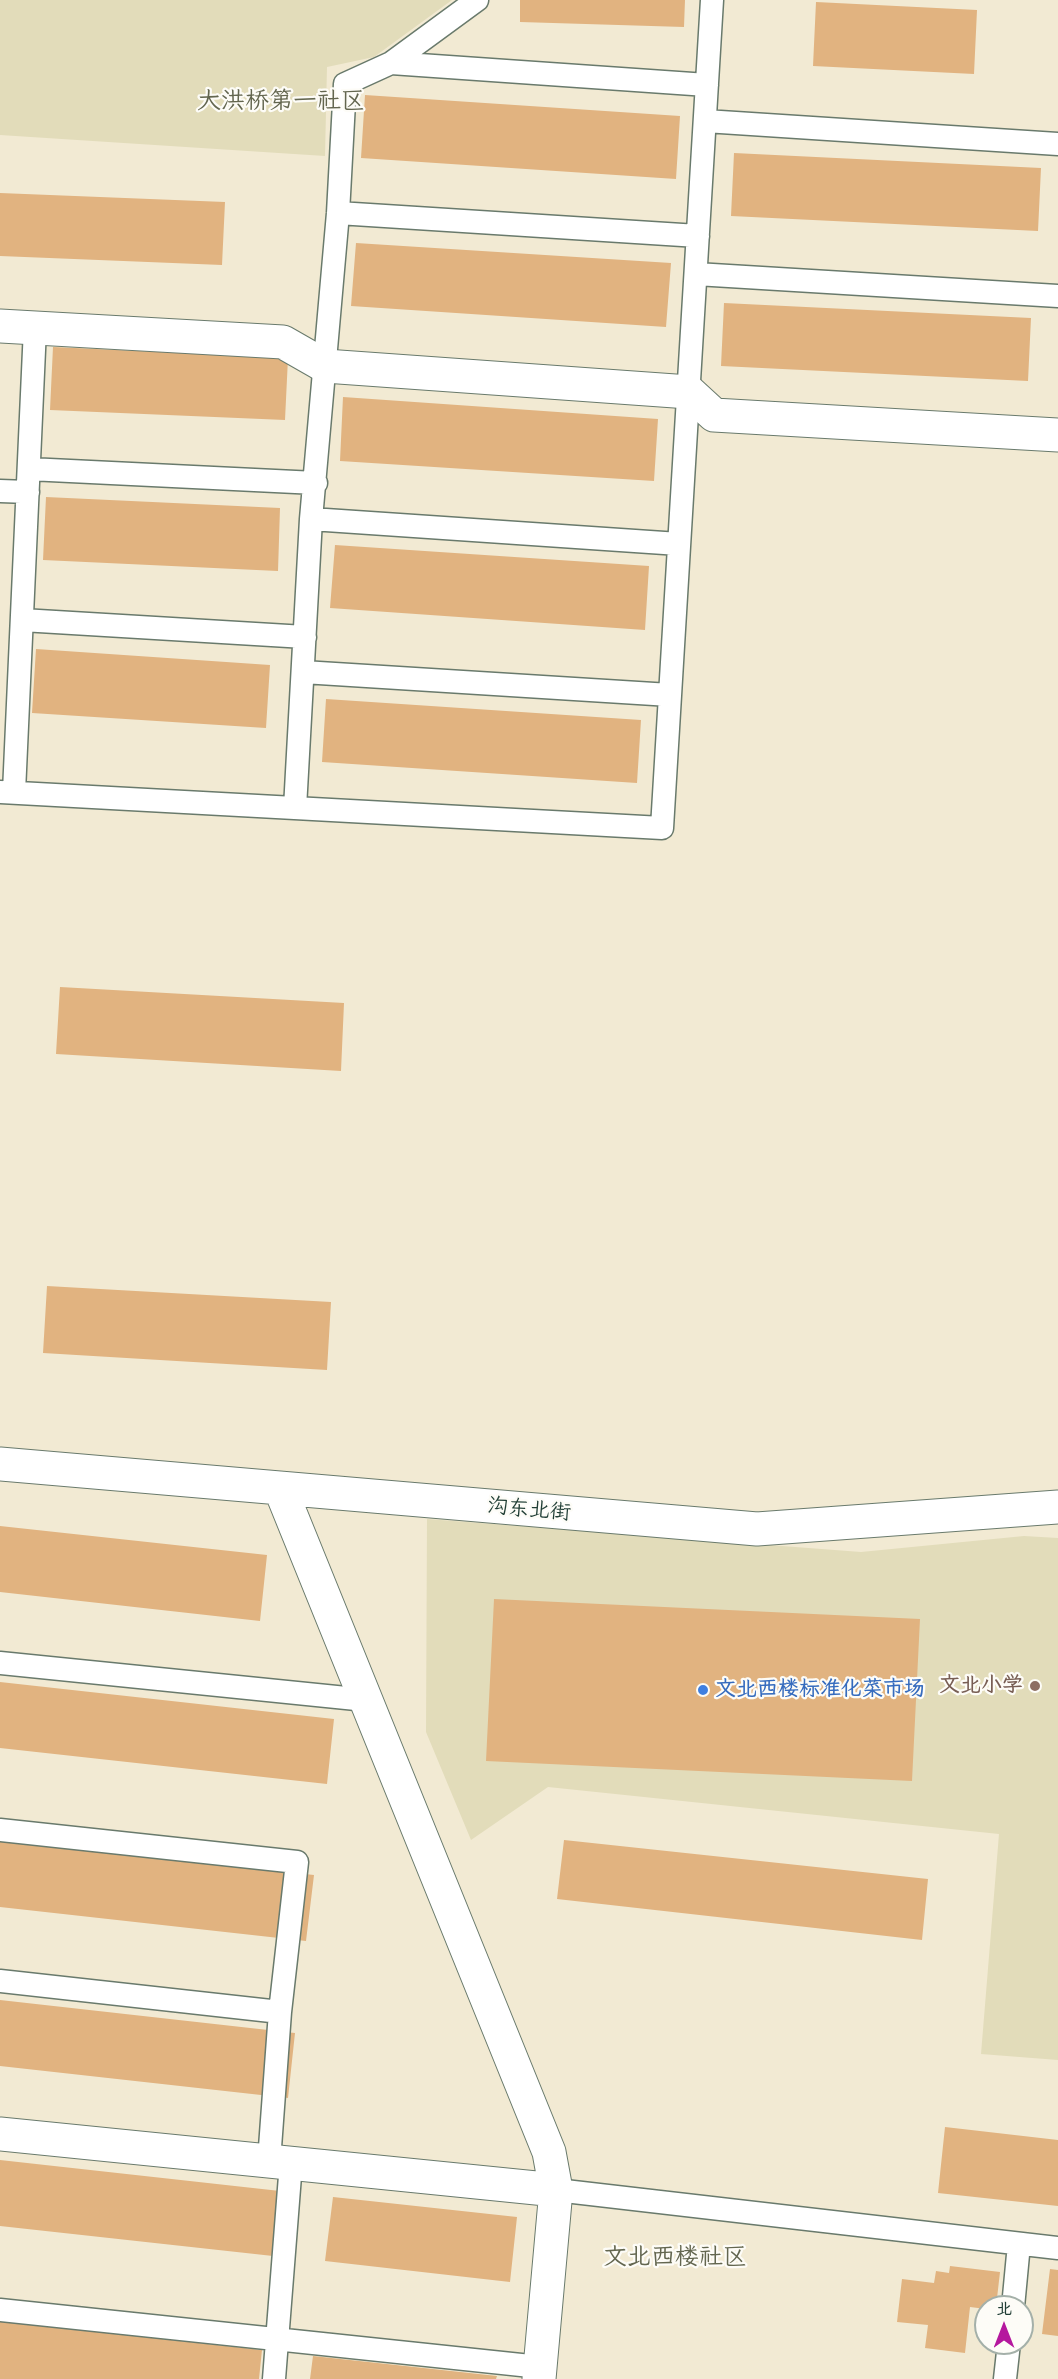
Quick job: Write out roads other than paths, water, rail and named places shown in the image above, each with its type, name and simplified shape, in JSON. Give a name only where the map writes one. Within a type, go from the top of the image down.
[{"type":"street","points":[[0,326],[283,342],[325,366],[689,392],[714,415],[1058,435]]},
{"type":"street","name":"沟东北街","points":[[0,1464],[757,1529],[1058,1507]]},
{"type":"street","points":[[280,1488],[549,2152],[556,2190],[540,2373]]},
{"type":"street","points":[[0,2134],[556,2190]]},
{"type":"lane","points":[[295,808],[311,519],[316,483],[338,213],[345,84],[391,63],[477,0]]},
{"type":"lane","points":[[35,328],[28,492],[14,634],[7,792],[662,828],[712,0]]},
{"type":"lane","points":[[391,63],[707,85]]},
{"type":"lane","points":[[705,121],[1058,144]]},
{"type":"lane","points":[[338,213],[698,236]]},
{"type":"lane","points":[[696,274],[1058,296]]},
{"type":"lane","points":[[29,469],[316,483]]},
{"type":"lane","points":[[0,490],[28,492]]},
{"type":"lane","points":[[311,519],[679,544]]},
{"type":"lane","points":[[14,634],[305,637]]},
{"type":"lane","points":[[303,672],[670,695]]},
{"type":"lane","points":[[0,1663],[366,1700]]},
{"type":"lane","points":[[0,1830],[297,1862],[280,2012],[278,2339],[274,2379]]},
{"type":"lane","points":[[0,1981],[280,2012]]},
{"type":"lane","points":[[556,2190],[1058,2248]]},
{"type":"lane","points":[[1014,2295],[1019,2244]]},
{"type":"lane","points":[[0,2310],[278,2339],[540,2373]]},
{"type":"lane","points":[[1005,2379],[1008,2355]]},
{"type":"place","name":"文北小学","points":[[1035,1686]]},
{"type":"place","name":"文北西楼标准化菜市场","points":[[703,1690]]},
{"type":"district","name":"大洪桥第一社区","points":[[281,102]]},
{"type":"district","name":"文北西楼社区","points":[[675,2258]]}]
